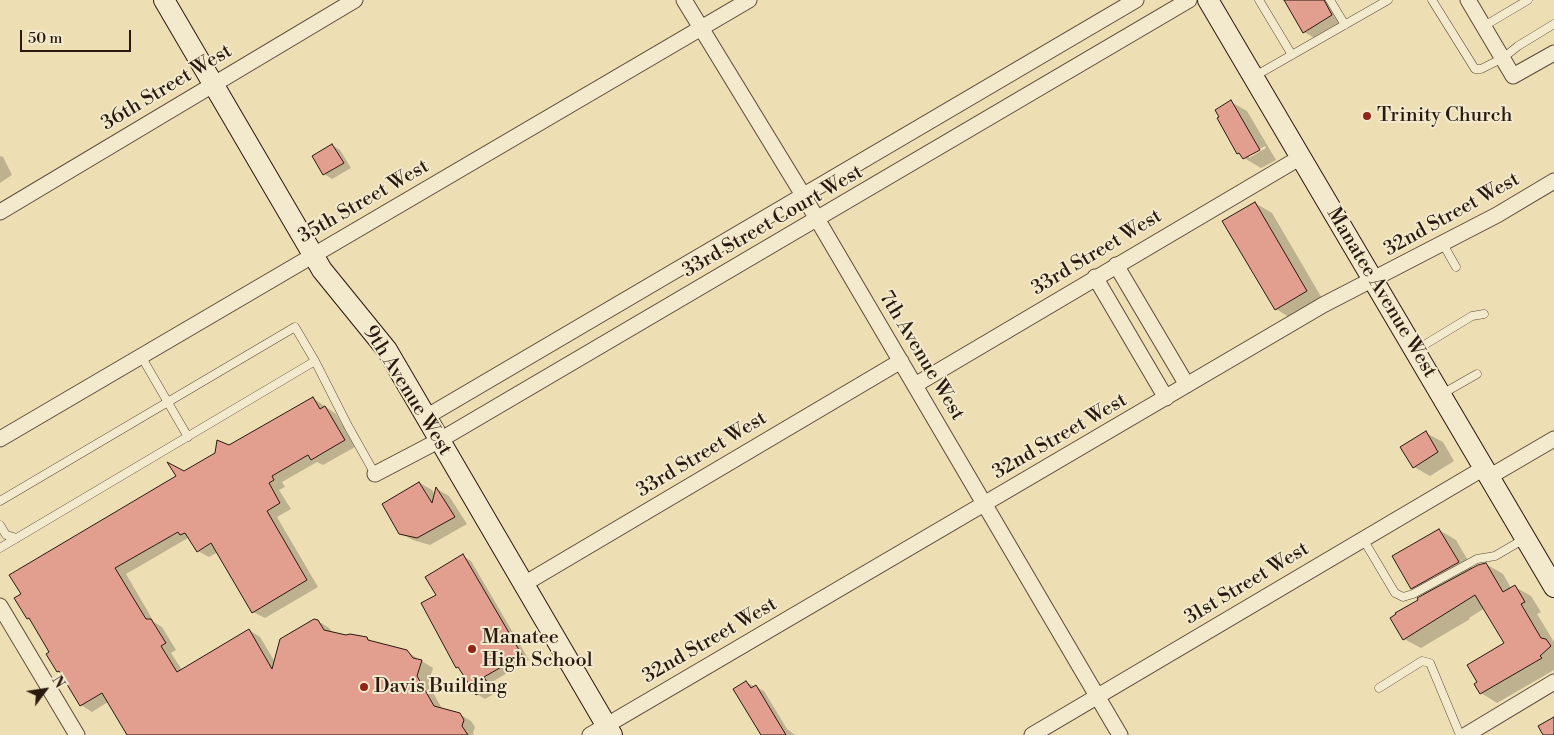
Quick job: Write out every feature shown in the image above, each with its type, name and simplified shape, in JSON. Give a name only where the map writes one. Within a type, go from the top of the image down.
[{"type":"street","name":"9th Avenue West","points":[[164,0],[313,255],[334,286],[387,350],[524,584],[603,732]]},
{"type":"street","name":"36th Street West","points":[[0,212],[355,0]]},
{"type":"street","name":"7th Avenue West","points":[[684,0],[803,195],[1120,735]]},
{"type":"street","name":"35th Street West","points":[[0,440],[749,0]]},
{"type":"street","name":"33rd Street Court West","points":[[426,417],[1136,0]]},
{"type":"street","name":"33rd Street Court West","points":[[375,474],[440,440],[1189,0]]},
{"type":"street","points":[[1468,0],[1513,76],[1554,53]]},
{"type":"street","name":"Manatee Avenue West","points":[[1210,1],[1554,587]]},
{"type":"street","name":"33rd Street West","points":[[915,385],[1300,157]]},
{"type":"street","name":"32nd Street West","points":[[603,732],[1323,305],[1442,244],[1554,181]]},
{"type":"street","points":[[1116,265],[1187,385]]},
{"type":"street","points":[[1095,278],[1166,398]]},
{"type":"street","name":"33rd Street West","points":[[524,584],[901,361]]},
{"type":"street","name":"31st Street West","points":[[1032,735],[1363,539],[1554,439]]},
{"type":"street","points":[[0,606],[77,735]]},
{"type":"street","points":[[1466,735],[1484,730],[1552,687]]},
{"type":"lane","points":[[1259,0],[1292,55]]},
{"type":"lane","points":[[1330,0],[1345,25]]},
{"type":"lane","points":[[1253,77],[1388,0]]},
{"type":"lane","points":[[1432,0],[1475,69],[1481,69],[1502,58],[1554,24]]},
{"type":"lane","points":[[1484,26],[1528,0]]},
{"type":"lane","points":[[1442,244],[1456,267]]},
{"type":"lane","points":[[1414,351],[1472,316],[1484,314]]},
{"type":"lane","points":[[0,501],[295,327],[375,474]]},
{"type":"lane","points":[[141,356],[188,437]]},
{"type":"lane","points":[[0,548],[315,361]]},
{"type":"lane","points":[[1440,395],[1477,374]]},
{"type":"lane","points":[[0,525],[6,535],[17,538]]},
{"type":"lane","points":[[1363,539],[1395,593],[1403,596],[1413,594],[1477,559],[1495,556],[1526,538]]},
{"type":"lane","points":[[1379,688],[1422,661],[1430,663],[1460,735]]},
{"type":"building","points":[[1284,0],[1324,0],[1332,15],[1303,33]]},
{"type":"building","points":[[1231,100],[1260,150],[1243,159],[1239,153],[1237,154],[1217,118],[1219,117],[1215,110]]},
{"type":"building","points":[[332,144],[344,163],[323,175],[312,156]]},
{"type":"building","points":[[1255,202],[1307,291],[1275,310],[1222,221]]},
{"type":"building","points":[[313,397],[320,409],[325,406],[345,440],[311,460],[308,455],[272,476],[274,480],[269,483],[280,503],[267,511],[307,580],[252,613],[211,543],[197,552],[185,533],[180,535],[178,532],[115,568],[146,619],[151,619],[166,643],[161,646],[177,672],[249,629],[272,669],[280,639],[314,619],[318,620],[324,630],[367,637],[368,640],[407,650],[413,658],[422,660],[417,676],[434,706],[460,713],[464,720],[462,726],[468,735],[127,735],[102,693],[80,706],[59,671],[57,672],[46,654],[49,652],[29,618],[27,619],[14,598],[21,594],[9,575],[176,476],[167,462],[184,471],[215,453],[217,440],[229,445]]},
{"type":"building","points":[[1426,431],[1438,452],[1413,468],[1400,447]]},
{"type":"building","points":[[419,482],[432,503],[436,487],[455,517],[417,538],[399,534],[382,504]]},
{"type":"building","points":[[1439,529],[1459,562],[1411,589],[1392,556]]},
{"type":"building","points":[[463,554],[522,655],[484,677],[490,687],[476,695],[458,667],[456,668],[421,603],[436,595],[425,577]]},
{"type":"building","points":[[1486,563],[1503,592],[1515,585],[1525,602],[1521,604],[1541,638],[1546,639],[1551,646],[1540,656],[1542,658],[1480,694],[1474,684],[1477,682],[1467,665],[1504,643],[1475,595],[1403,640],[1390,618],[1395,613],[1418,600],[1417,598],[1478,565]]},
{"type":"building","points":[[746,681],[751,688],[756,685],[786,735],[761,735],[733,689]]},
{"type":"building","points":[[1554,717],[1554,735],[1543,735],[1538,726]]},
{"type":"place","name":"Trinity Church","points":[[1367,116]]},
{"type":"place","name":"Manatee High School","points":[[472,649]]},
{"type":"place","name":"Davis Building","points":[[364,687]]}]
